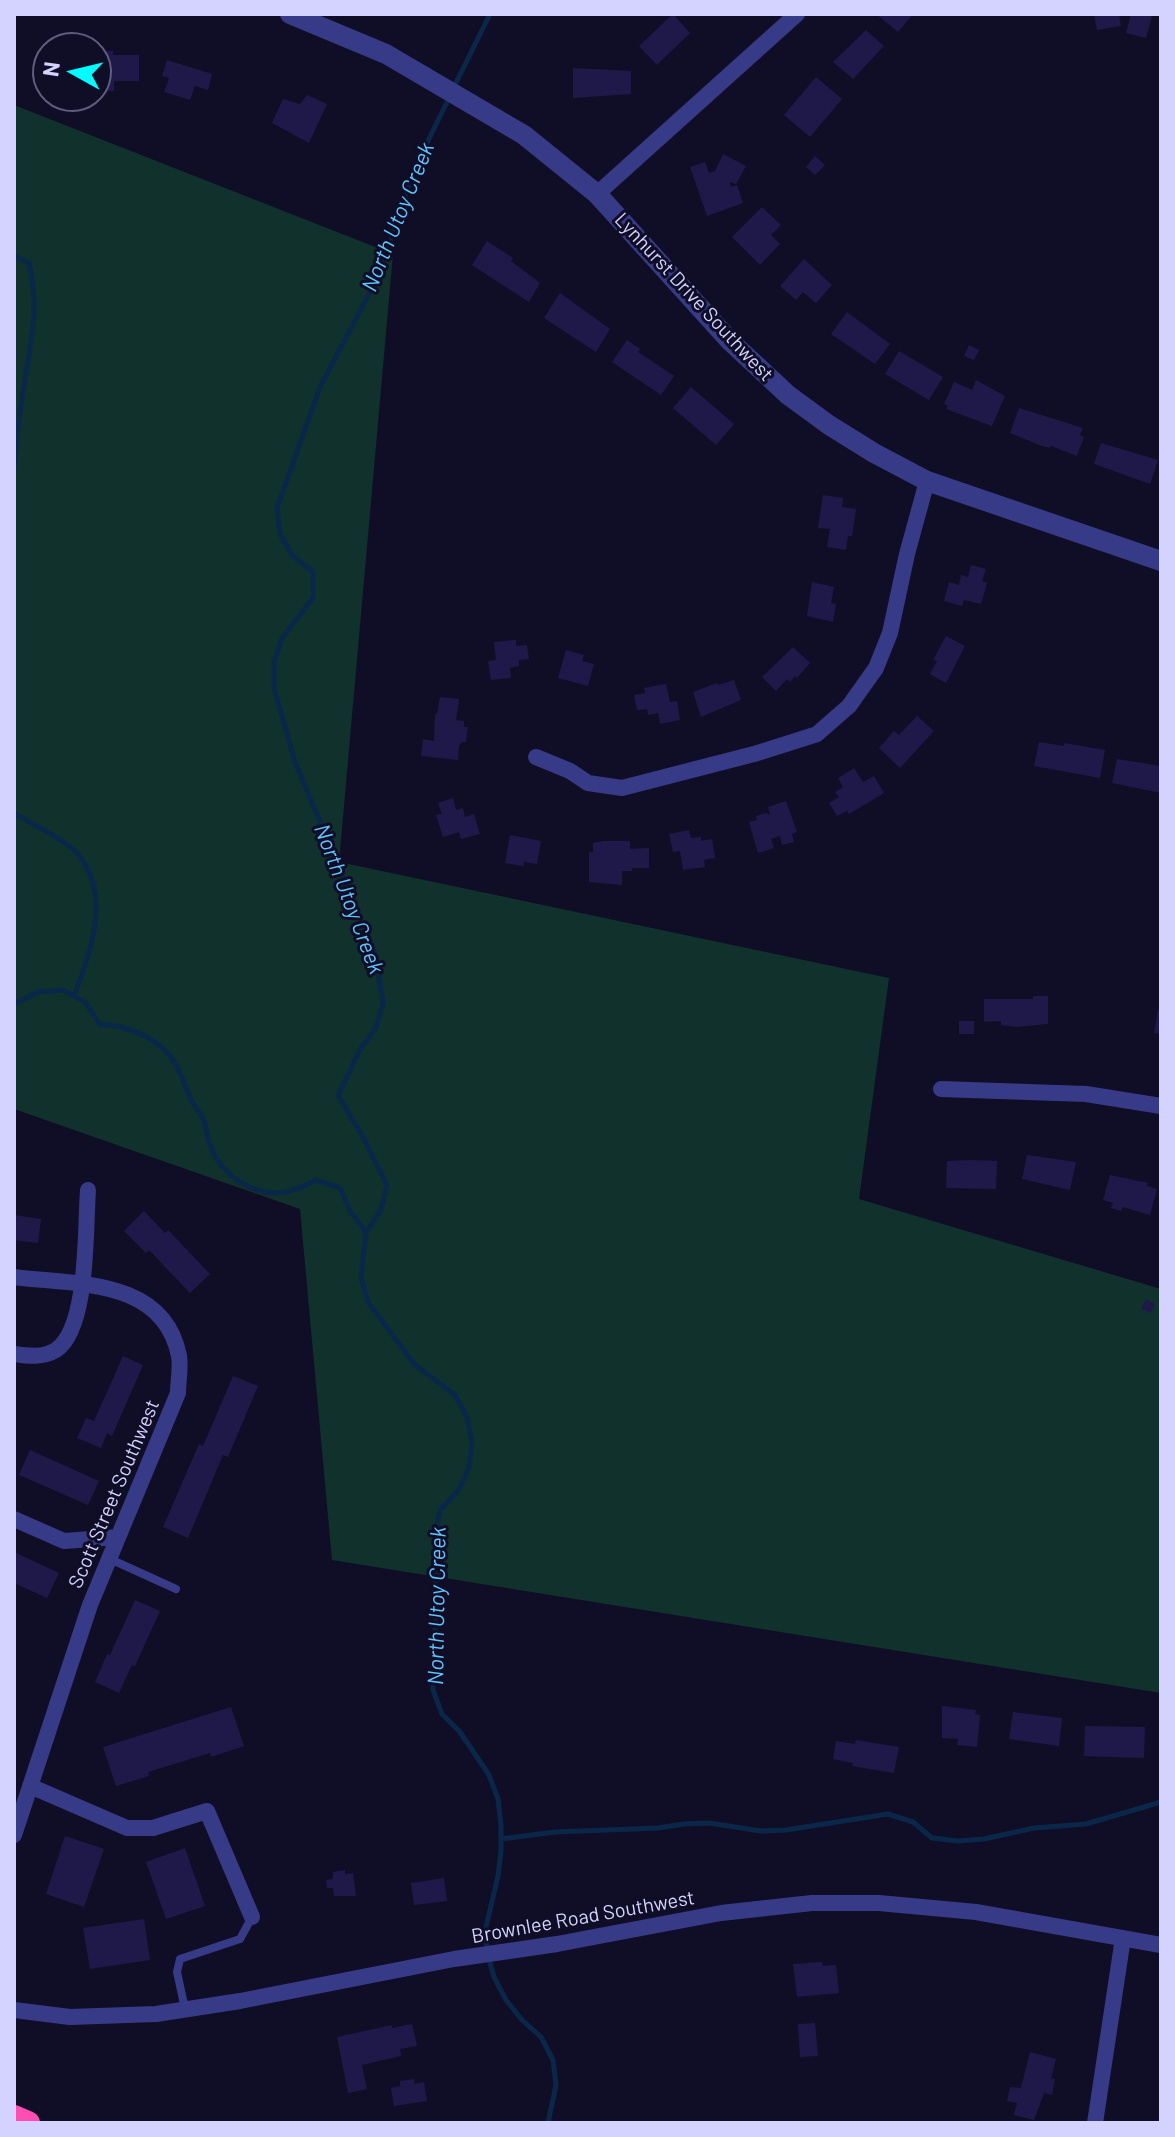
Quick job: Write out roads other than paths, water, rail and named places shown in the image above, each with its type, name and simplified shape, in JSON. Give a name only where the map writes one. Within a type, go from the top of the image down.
[{"type":"highway","points":[[14,2117],[28,2123]]},
{"type":"street","name":"Lynhurst Drive Southwest","points":[[290,14],[386,54],[524,135],[597,194],[730,341],[788,395],[829,425],[927,481],[1161,561]]},
{"type":"street","points":[[597,194],[797,14]]},
{"type":"street","points":[[536,757],[570,771],[588,783],[622,788],[754,754],[817,734],[849,706],[876,668],[890,633],[927,481]]},
{"type":"street","points":[[941,1089],[1086,1094],[1161,1106]]},
{"type":"street","points":[[14,1354],[48,1355],[67,1340],[76,1318],[82,1285],[88,1190]]},
{"type":"street","name":"Scott Street Southwest","points":[[14,1277],[122,1290],[146,1302],[165,1322],[179,1356],[178,1393],[90,1605],[23,1795],[14,1835]]},
{"type":"street","points":[[14,1519],[64,1541],[118,1537]]},
{"type":"street","points":[[23,1795],[127,1828],[153,1828],[207,1811],[252,1917]]},
{"type":"street","name":"Brownlee Road Southwest","points":[[14,2010],[70,2017],[156,2014],[721,1913],[812,1903],[879,1903],[976,1912],[1161,1945]]},
{"type":"street","points":[[1095,2123],[1123,1938]]},
{"type":"lane","points":[[109,1559],[176,1589]]},
{"type":"lane","points":[[185,2010],[177,1972],[180,1959],[240,1939],[252,1917]]},
{"type":"waterway","name":"North Utoy Creek","points":[[453,89],[490,14]]},
{"type":"waterway","name":"North Utoy Creek","points":[[449,98],[404,199],[380,273],[320,387],[277,508],[280,534],[293,556],[313,572],[313,598],[282,638],[274,662],[274,688],[295,762],[375,953],[383,1003],[376,1028],[361,1048],[338,1095],[387,1185],[381,1210],[366,1232],[361,1277],[368,1302],[414,1364],[455,1395],[467,1417],[472,1443],[469,1468],[458,1491],[440,1510],[435,1535],[433,1690],[442,1714],[460,1732],[489,1775],[498,1799],[501,1851],[486,1927],[487,1952],[494,1977],[506,2000],[541,2037],[553,2060],[556,2085],[548,2123]]},
{"type":"waterway","points":[[14,256],[29,263],[34,296],[32,339],[14,467]]},
{"type":"waterway","points":[[14,813],[72,848],[88,869],[94,887],[95,924],[74,996]]},
{"type":"waterway","points":[[14,1004],[38,992],[63,990],[86,1003],[99,1024],[129,1029],[155,1042],[177,1067],[204,1121],[213,1152],[232,1176],[245,1185],[269,1193],[292,1190],[316,1180],[340,1188],[350,1211],[366,1232]]},
{"type":"waterway","points":[[501,1839],[555,1832],[709,1823],[761,1831],[786,1830],[888,1814],[913,1822],[932,1838],[958,1841],[984,1839],[1034,1828],[1086,1824],[1161,1802]]}]
